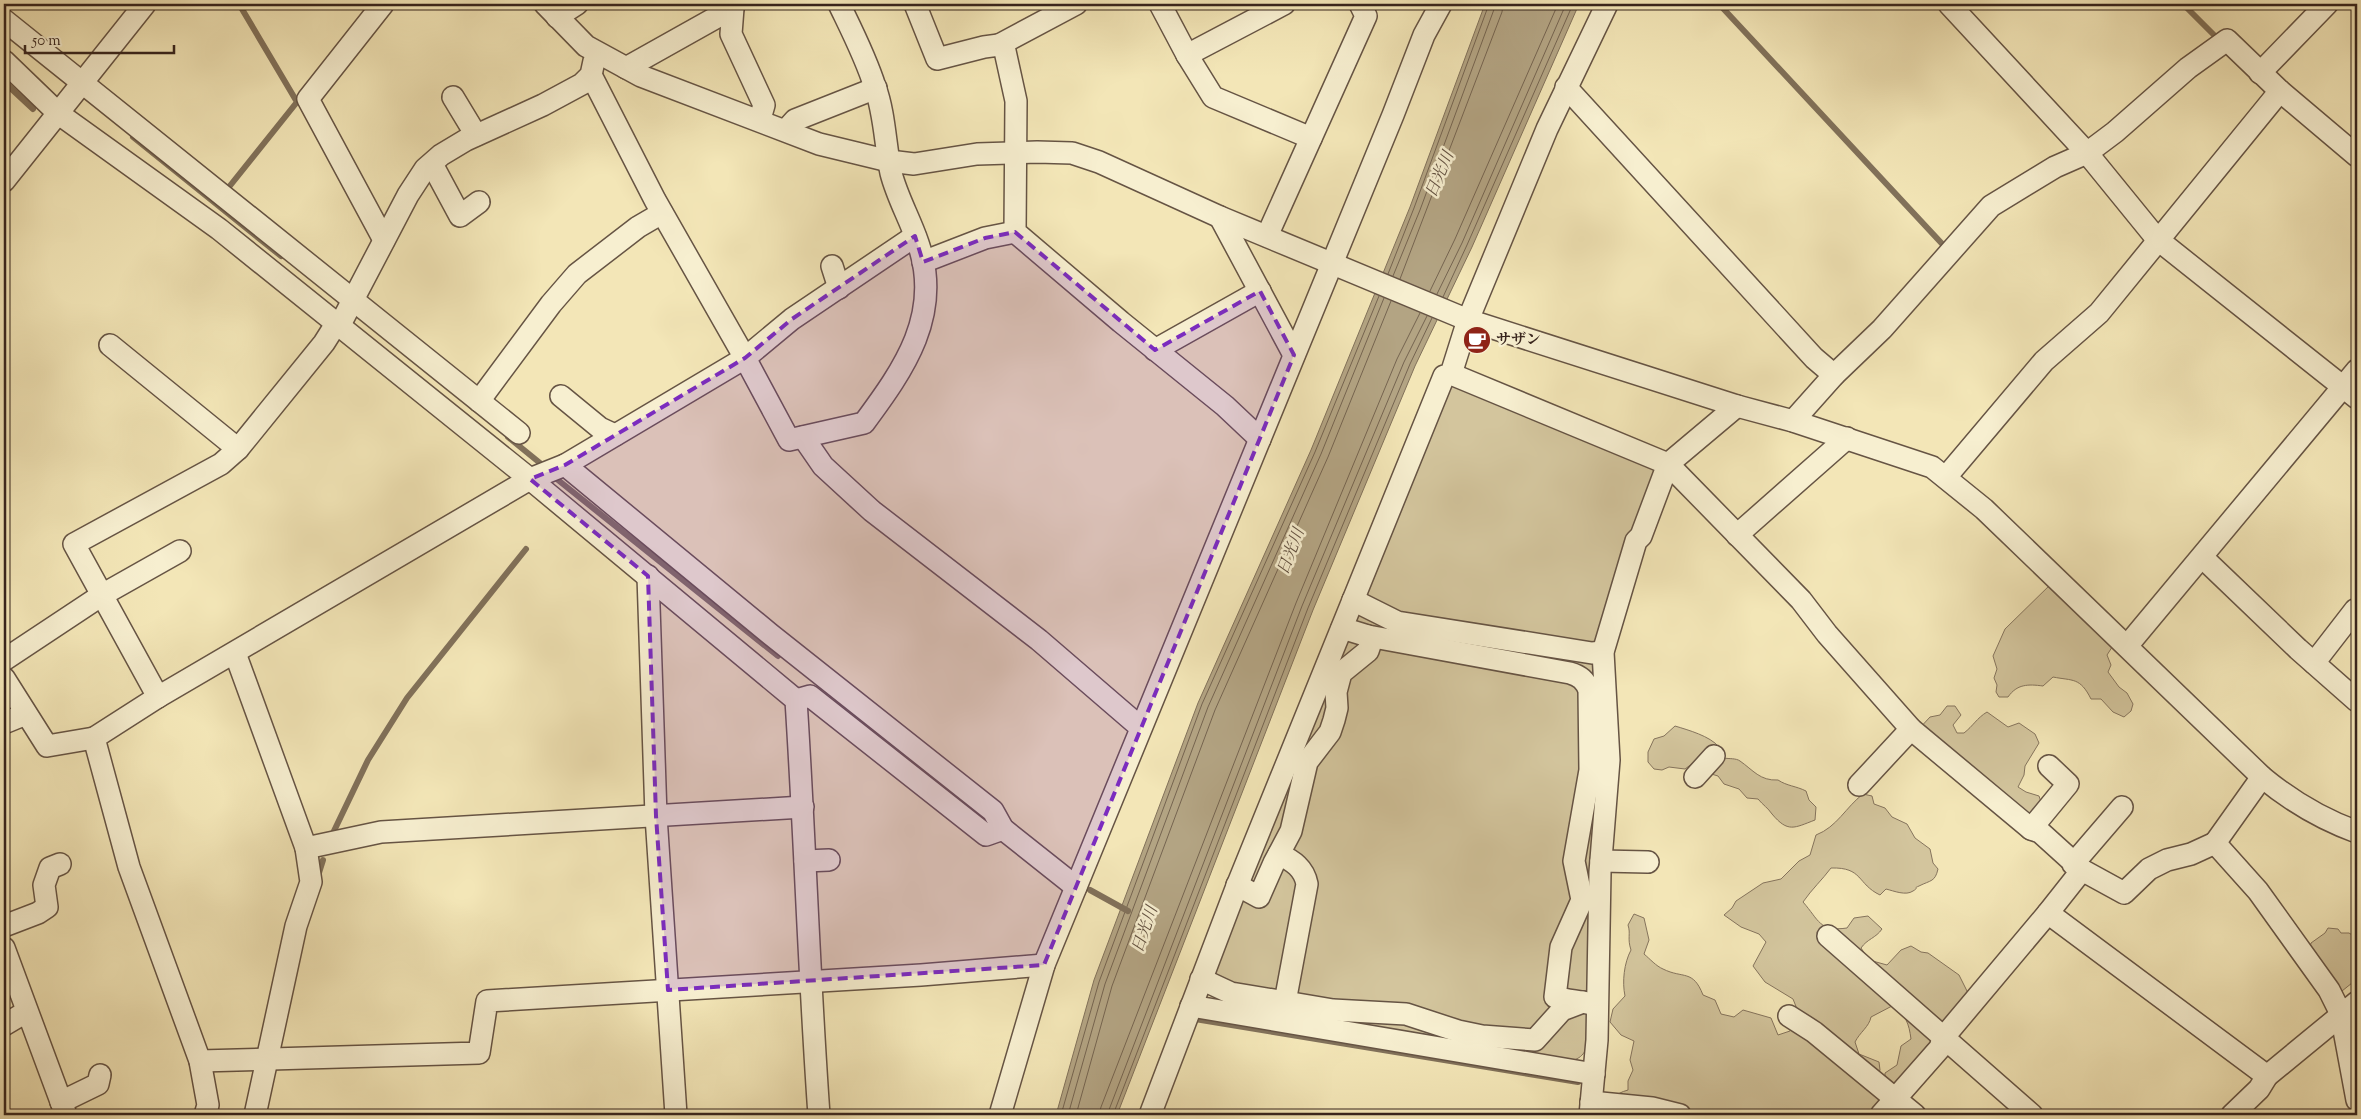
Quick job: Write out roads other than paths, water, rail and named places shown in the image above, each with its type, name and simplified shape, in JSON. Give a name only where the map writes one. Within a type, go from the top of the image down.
[{"type":"street","points":[[4,180],[59,114],[82,82],[145,4]]},
{"type":"street","points":[[383,4],[308,99],[384,240]]},
{"type":"street","points":[[551,10],[577,4]]},
{"type":"street","points":[[591,75],[662,213],[745,358],[789,440],[864,423],[896,378],[915,344],[925,311],[926,278],[915,236],[900,200],[889,161],[876,88],[838,4]]},
{"type":"street","points":[[915,4],[937,59],[984,47],[999,46],[1076,4]]},
{"type":"street","points":[[1160,4],[1187,55],[1213,97],[1311,138]]},
{"type":"street","points":[[1187,55],[1284,4]]},
{"type":"street","points":[[1267,236],[1366,16],[1360,4]]},
{"type":"street","points":[[1000,1115],[1044,965],[1140,727],[1393,115],[1424,35],[1441,4]]},
{"type":"street","points":[[1452,374],[1468,320],[1566,87],[1607,4]]},
{"type":"street","points":[[1949,4],[2087,152],[2157,239],[2353,385],[2202,557],[2127,646]]},
{"type":"street","points":[[2260,73],[2327,4]]},
{"type":"street","points":[[626,68],[736,5]]},
{"type":"street","points":[[736,5],[731,34],[764,105],[760,120]]},
{"type":"street","points":[[551,10],[586,46],[641,76],[819,144],[889,161],[914,164],[977,154],[1016,152],[1072,153],[1099,162],[1220,217],[1468,320],[1737,406],[1793,420],[1932,467],[1984,509],[2262,777],[2288,799],[2320,817],[2357,832]]},
{"type":"street","points":[[4,20],[518,433]]},
{"type":"street","points":[[1793,420],[1834,375],[1882,330],[1991,206],[2055,167],[2087,152],[2115,132],[2188,68],[2226,40],[2260,73],[2355,151]]},
{"type":"street","points":[[999,46],[1004,51],[1016,101],[1015,232]]},
{"type":"street","points":[[158,697],[74,544],[221,464],[238,449],[324,343],[336,324],[343,319],[408,195],[426,169],[449,150],[476,135],[543,105],[582,84],[591,75],[596,51]]},
{"type":"street","points":[[4,61],[59,114],[219,229],[530,479],[796,700],[803,807],[809,981],[819,1115]]},
{"type":"street","points":[[1566,87],[1814,358],[1834,375]]},
{"type":"street","points":[[786,130],[795,120],[876,88]]},
{"type":"street","points":[[1946,477],[2044,361],[2099,313],[2157,239],[2280,90]]},
{"type":"street","points":[[453,97],[476,135]]},
{"type":"street","points":[[432,164],[460,216],[480,202]]},
{"type":"street","points":[[479,401],[551,304],[577,274],[638,227],[662,213]]},
{"type":"street","points":[[1220,217],[1294,355]]},
{"type":"street","points":[[923,262],[985,238],[1015,232]]},
{"type":"street","points":[[1015,232],[1155,350],[1225,406],[1260,439]]},
{"type":"street","points":[[4,678],[47,746],[94,738],[158,697],[235,654],[530,479],[565,465],[745,358],[792,319],[915,236]]},
{"type":"street","points":[[832,266],[839,288]]},
{"type":"street","points":[[1155,350],[1260,291]]},
{"type":"street","points":[[110,345],[238,449]]},
{"type":"street","points":[[1150,1115],[1237,885],[1444,376],[1452,374],[1668,464],[1801,600],[1827,634],[1910,729],[2031,829],[2040,832],[2077,867],[2124,893],[2149,869],[2167,860],[2191,854],[2215,844],[2262,777]]},
{"type":"street","points":[[561,396],[600,428],[615,435]]},
{"type":"street","points":[[1680,1115],[1652,1108],[1591,1109],[1594,1074],[1591,1003],[1609,760],[1603,652],[1636,541],[1641,536],[1668,464],[1737,406]]},
{"type":"street","points":[[803,437],[823,466],[872,511],[1039,640],[1140,727]]},
{"type":"street","points":[[1737,535],[1847,438]]},
{"type":"street","points":[[565,465],[770,634],[994,812],[1002,829],[1076,887]]},
{"type":"street","points":[[4,660],[102,595],[180,551]]},
{"type":"street","points":[[2202,557],[2314,663],[2357,699]]},
{"type":"street","points":[[648,576],[656,816],[676,1115]]},
{"type":"street","points":[[1353,600],[1397,622],[1480,645],[1570,673],[1583,679],[1589,690],[1590,770],[1574,861],[1582,900],[1560,947],[1555,997],[1569,1002],[1591,1003]]},
{"type":"street","points":[[2314,663],[2355,610]]},
{"type":"street","points":[[1342,628],[1368,636],[1603,652]]},
{"type":"street","points":[[1237,885],[1259,898],[1291,831],[1306,762],[1330,732],[1337,708],[1336,692],[1342,673],[1368,652],[1370,645],[1368,636]]},
{"type":"street","points":[[1570,673],[1574,650]]},
{"type":"street","points":[[235,654],[306,848],[311,882],[296,926],[255,1115]]},
{"type":"street","points":[[796,700],[810,696],[986,836],[1002,829]]},
{"type":"street","points":[[4,723],[26,714]]},
{"type":"street","points":[[1859,785],[1910,729]]},
{"type":"street","points":[[94,738],[129,867],[200,1061],[208,1105],[205,1115]]},
{"type":"street","points":[[1695,777],[1714,756]]},
{"type":"street","points":[[2031,829],[2068,784],[2049,766]]},
{"type":"street","points":[[306,848],[381,832],[803,807]]},
{"type":"street","points":[[1881,1115],[1940,1048],[1943,1038],[2048,914],[2077,867],[2122,807]]},
{"type":"street","points":[[2215,844],[2258,891],[2296,941],[2329,990],[2349,1008],[2357,1100]]},
{"type":"street","points":[[1279,854],[1300,867],[1306,876],[1307,884],[1285,1002]]},
{"type":"street","points":[[805,860],[829,860]]},
{"type":"street","points":[[1601,861],[1648,862]]},
{"type":"street","points":[[4,926],[38,913],[47,907],[44,885],[50,868],[60,864]]},
{"type":"street","points":[[2048,914],[2267,1076]]},
{"type":"street","points":[[1828,936],[2032,1115]]},
{"type":"street","points":[[4,948],[26,1012],[64,1109],[98,1084],[100,1075]]},
{"type":"street","points":[[200,1061],[479,1052],[487,1001],[1044,965]]},
{"type":"street","points":[[1201,979],[1231,993],[1285,1002],[1311,1017],[1333,1010],[1406,1014],[1458,1031],[1482,1036],[1535,1040],[1562,1010],[1591,1003]]},
{"type":"street","points":[[1191,1006],[1311,1017],[1594,1074]]},
{"type":"street","points":[[2232,1115],[2258,1089],[2267,1076],[2349,1008]]},
{"type":"street","points":[[4,1024],[26,1012]]},
{"type":"street","points":[[1789,1016],[1814,1032],[1915,1115]]},
{"type":"street","points":[[2348,1115],[2357,1106]]},
{"type":"water","name":"日光川","points":[[1485,4],[1579,4],[1472,247],[1415,366],[1313,610],[1117,1115],[1056,1115],[1094,980],[1198,703],[1311,450],[1410,207]]},
{"type":"waterway","points":[[229,187],[297,102],[239,4]]},
{"type":"waterway","points":[[1719,4],[1946,248]]},
{"type":"waterway","points":[[2183,4],[2221,42]]},
{"type":"waterway","points":[[4,82],[33,109]]},
{"type":"waterway","points":[[133,137],[281,256]]},
{"type":"waterway","points":[[508,437],[540,463]]},
{"type":"waterway","points":[[558,480],[778,656]]},
{"type":"waterway","points":[[333,833],[368,760],[407,698],[526,549]]},
{"type":"waterway","points":[[317,879],[323,860]]},
{"type":"waterway","points":[[1090,890],[1128,911]]},
{"type":"waterway","points":[[1195,1019],[1578,1082]]},
{"type":"place","name":"サザン","points":[[1477,340]]}]
